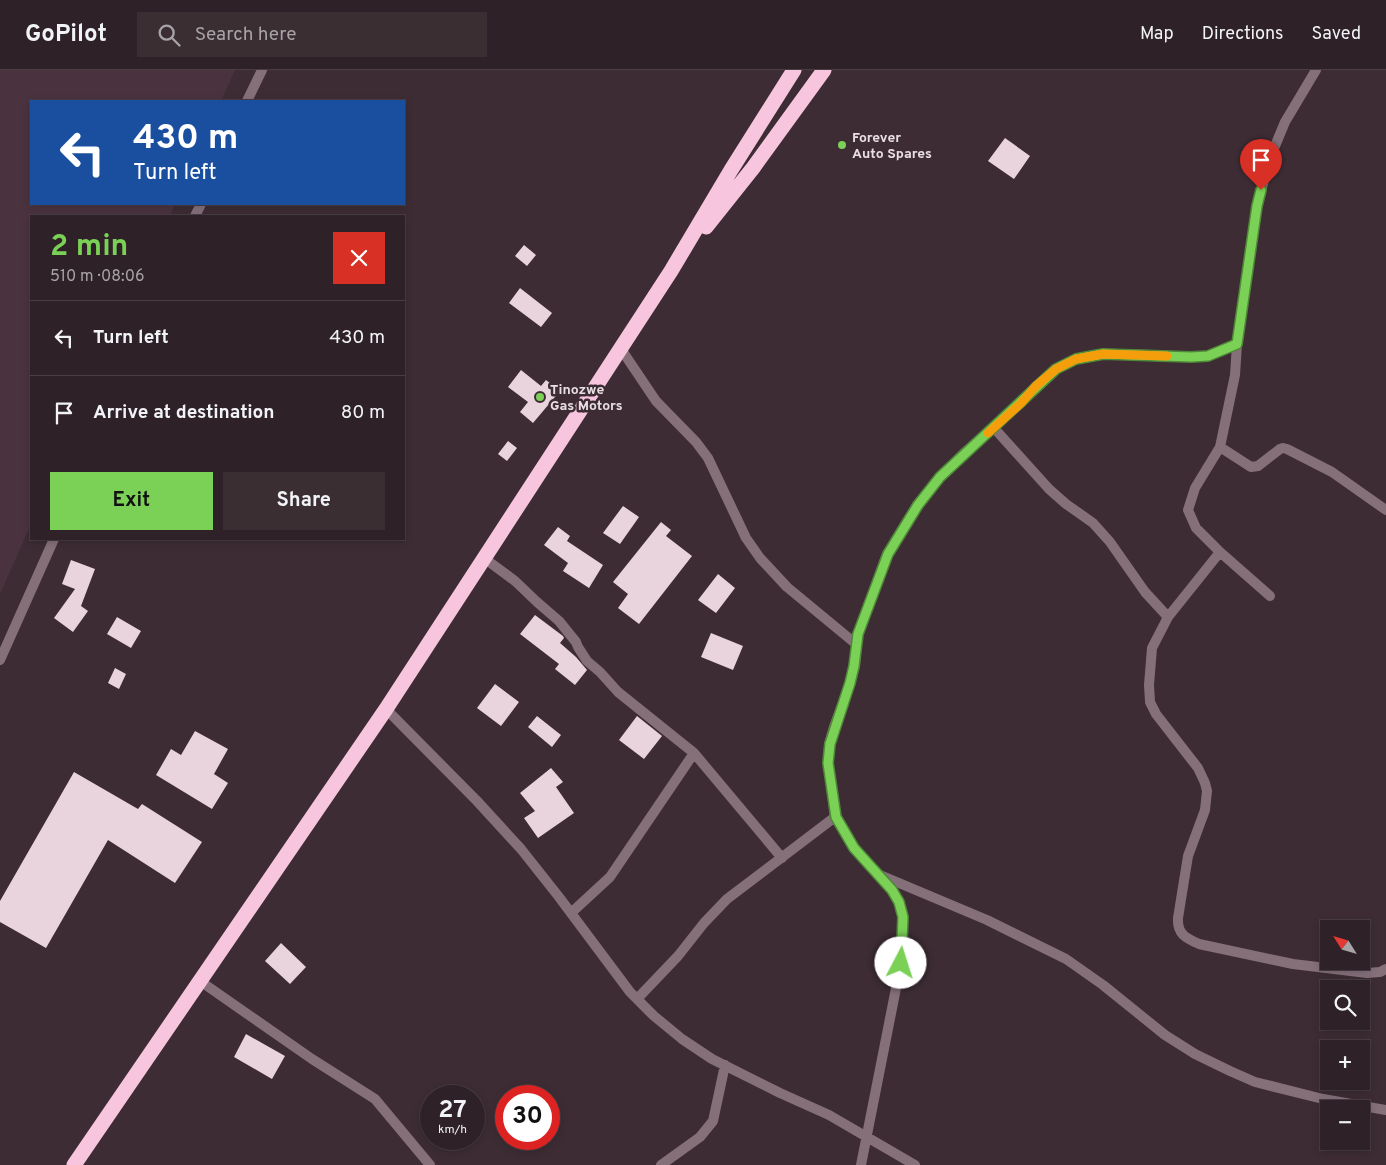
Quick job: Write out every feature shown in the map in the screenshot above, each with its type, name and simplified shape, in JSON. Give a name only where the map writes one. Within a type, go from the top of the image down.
[{"type":"highway","points":[[74,1165],[386,709],[671,271],[731,170],[794,70]]},
{"type":"highway","points":[[671,271],[753,168],[824,70]]},
{"type":"street","points":[[247,100],[262,70]]},
{"type":"street","points":[[1270,596],[1196,528],[1188,510],[1195,488],[1220,447],[1235,375],[1237,344],[1257,206],[1270,158],[1285,122],[1316,70]]},
{"type":"street","points":[[861,1165],[901,963],[903,917],[899,902],[892,890],[854,848],[836,817],[828,763],[830,744],[850,683],[856,644],[863,619],[888,554],[918,505],[940,477],[1056,369],[1076,359],[1103,354],[1208,356],[1237,344]]},
{"type":"street","points":[[621,349],[656,401],[696,442],[708,458],[746,538],[760,558],[787,587],[856,644]]},
{"type":"street","points":[[994,428],[1049,489],[1066,504],[1094,523],[1110,542],[1144,592],[1168,617]]},
{"type":"street","points":[[1220,447],[1251,467],[1258,466],[1280,449],[1287,449],[1332,472],[1386,510]]},
{"type":"street","points":[[0,660],[54,540]]},
{"type":"street","points":[[1220,552],[1168,617],[1152,648],[1149,685],[1150,702],[1156,714],[1198,768],[1206,783],[1207,790],[1205,810],[1188,856],[1178,918],[1180,932],[1199,944],[1293,964],[1367,973],[1380,972],[1386,969]]},
{"type":"street","points":[[484,558],[515,581],[559,621],[576,642],[587,661],[618,692],[694,753],[782,858]]},
{"type":"street","points":[[386,709],[484,808],[520,849],[630,992],[682,1039],[725,1065],[866,1135],[915,1165]]},
{"type":"street","points":[[571,913],[610,877],[622,862],[694,753]]},
{"type":"street","points":[[637,999],[678,956],[727,899],[836,817]]},
{"type":"street","points":[[876,873],[987,920],[1066,959],[1103,985],[1165,1035],[1195,1054],[1230,1071],[1255,1082],[1322,1099],[1386,1110]]},
{"type":"street","points":[[200,981],[289,1044],[375,1099],[430,1165]]},
{"type":"street","points":[[661,1165],[700,1137],[714,1121],[725,1065]]},
{"type":"shaded area","points":[[0,70],[235,70],[221,100],[30,100],[30,205],[175,205],[170,215],[30,215],[30,526],[0,594]]},
{"type":"building","points":[[1005,138],[1030,156],[1014,179],[988,161]]},
{"type":"building","points":[[524,245],[536,255],[527,266],[515,256]]},
{"type":"building","points":[[520,288],[552,313],[541,327],[509,303]]},
{"type":"building","points":[[521,370],[541,386],[546,380],[560,391],[533,423],[520,412],[528,402],[508,387]]},
{"type":"building","points":[[508,441],[517,448],[507,461],[498,454]]},
{"type":"building","points":[[623,506],[639,517],[620,544],[603,533]]},
{"type":"building","points":[[661,522],[671,530],[666,536],[692,556],[639,624],[618,608],[628,594],[613,582]]},
{"type":"building","points":[[558,527],[570,536],[567,541],[603,565],[589,588],[563,571],[568,563],[544,545]]},
{"type":"building","points":[[71,560],[95,569],[81,606],[88,611],[73,632],[54,618],[75,589],[62,584]]},
{"type":"building","points":[[718,574],[735,588],[716,613],[698,600]]},
{"type":"building","points":[[535,615],[563,636],[564,638],[560,643],[587,670],[575,685],[555,669],[559,664],[520,634]]},
{"type":"building","points":[[117,617],[141,631],[131,648],[107,634]]},
{"type":"building","points":[[711,633],[743,646],[733,670],[701,657]]},
{"type":"building","points":[[115,668],[126,674],[119,689],[108,683]]},
{"type":"building","points":[[495,684],[519,702],[501,726],[477,708]]},
{"type":"building","points":[[537,716],[561,735],[552,747],[528,727]]},
{"type":"building","points":[[637,716],[662,736],[644,759],[619,740]]},
{"type":"building","points":[[195,731],[228,749],[214,774],[228,783],[212,809],[156,775],[171,749],[181,755]]},
{"type":"building","points":[[551,768],[563,782],[556,787],[574,813],[538,838],[524,818],[535,811],[520,793]]},
{"type":"building","points":[[74,772],[138,809],[142,804],[202,842],[175,883],[108,840],[46,948],[0,922],[0,901]]},
{"type":"building","points":[[281,943],[306,967],[290,984],[265,961]]},
{"type":"building","points":[[246,1034],[285,1056],[272,1079],[234,1057]]},
{"type":"slow traffic","points":[[988,433],[1056,369],[1076,359],[1103,354],[1167,356]]},
{"type":"place","name":"Forever Auto Spares","points":[[842,145]]},
{"type":"place","name":"Tinozwe Gas Motors","points":[[540,397]]},
{"type":"route","points":[[901,963],[903,917],[899,902],[892,890],[854,848],[836,817],[828,763],[834,727],[854,666],[858,634],[888,554],[918,505],[940,477],[1056,369],[1076,359],[1103,354],[1208,356],[1237,344],[1261,190]]}]
